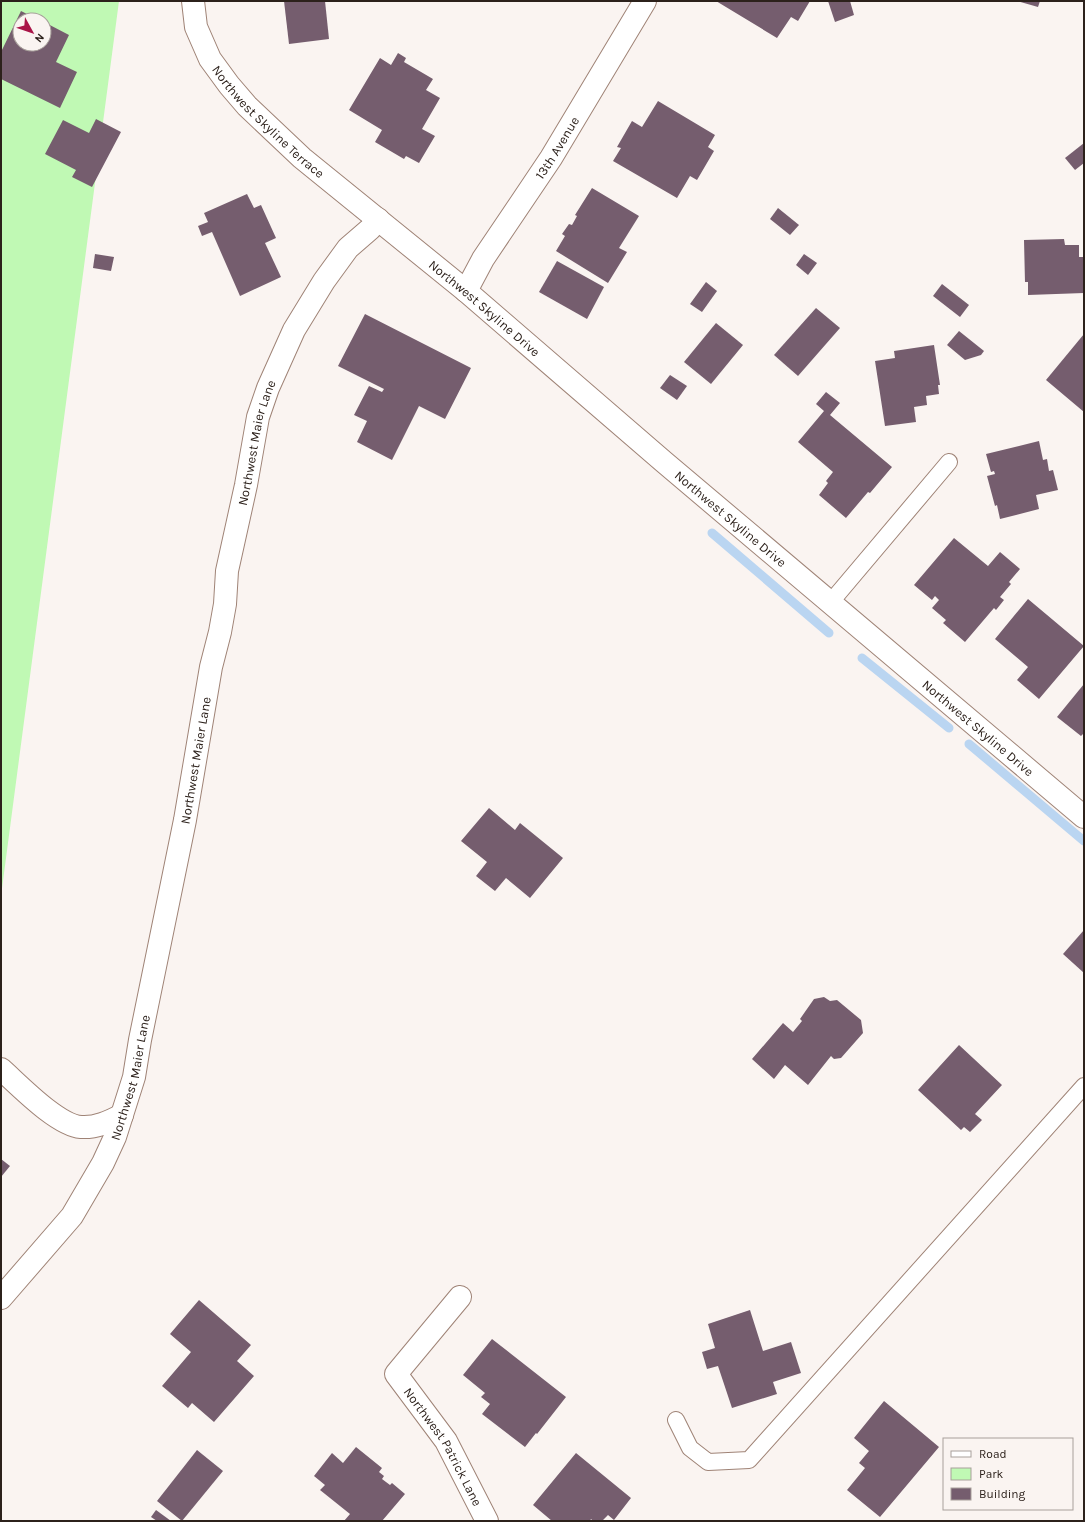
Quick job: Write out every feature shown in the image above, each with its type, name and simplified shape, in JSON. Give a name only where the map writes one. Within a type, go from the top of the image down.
[{"type":"street","name":"Northwest Skyline Terrace","points":[[193,1],[196,27],[210,59],[229,85],[247,106],[302,158],[378,219]]},
{"type":"street","name":"13th Avenue","points":[[466,291],[483,259],[551,158],[645,1]]},
{"type":"street","name":"Northwest Skyline Drive","points":[[378,219],[466,291],[664,462],[1084,817]]},
{"type":"street","name":"Northwest Maier Lane","points":[[1,1298],[72,1216],[103,1163],[127,1105],[134,1077],[141,1032],[185,820],[211,667],[225,604],[227,571],[246,484],[258,417],[268,388],[294,330],[324,281],[348,248],[370,229],[378,219]]},
{"type":"street","points":[[1,1069],[52,1113],[66,1122],[80,1127],[95,1126],[109,1122],[122,1115]]},
{"type":"street","name":"Northwest Patrick Lane","points":[[460,1296],[396,1374],[446,1441],[487,1521]]},
{"type":"lane","points":[[830,603],[949,462]]},
{"type":"lane","points":[[676,1420],[690,1448],[708,1462],[749,1460],[1084,1086]]},
{"type":"green space","points":[[1,1],[119,1],[1,896]]},
{"type":"building","points":[[284,1],[325,1],[329,39],[289,44]]},
{"type":"building","points":[[716,1],[810,1],[798,21],[791,17],[777,38]]},
{"type":"building","points":[[828,1],[850,1],[854,15],[835,22]]},
{"type":"building","points":[[1017,1],[1040,1],[1038,7]]},
{"type":"building","points":[[52,26],[69,35],[56,62],[77,72],[60,108],[1,79],[1,52],[12,29],[12,52],[52,52]]},
{"type":"building","points":[[398,53],[406,58],[404,62],[433,79],[426,90],[440,98],[422,129],[435,136],[419,163],[406,156],[404,159],[375,142],[382,130],[349,110],[380,58],[391,65]]},
{"type":"building","points":[[658,101],[715,135],[708,147],[714,151],[697,180],[690,176],[677,198],[613,161],[621,148],[617,147],[632,121],[642,127]]},
{"type":"building","points":[[96,119],[121,132],[92,187],[72,177],[76,170],[45,154],[63,120],[89,133]]},
{"type":"building","points":[[1084,143],[1084,163],[1075,170],[1065,158]]},
{"type":"building","points":[[592,188],[639,216],[619,248],[627,252],[608,283],[556,251],[565,236],[562,234],[569,224],[572,225],[577,216],[575,215]]},
{"type":"building","points":[[247,194],[254,208],[261,205],[276,238],[265,243],[281,277],[240,296],[212,232],[202,236],[198,226],[208,222],[204,213]]},
{"type":"building","points":[[778,208],[799,225],[790,235],[770,219]]},
{"type":"building","points":[[1064,239],[1065,245],[1079,245],[1079,257],[1084,257],[1084,293],[1028,295],[1028,282],[1025,282],[1024,240]]},
{"type":"building","points":[[95,254],[114,257],[111,271],[93,268]]},
{"type":"building","points":[[804,254],[817,263],[808,275],[796,265]]},
{"type":"building","points":[[557,261],[604,287],[587,319],[539,292]]},
{"type":"building","points":[[706,282],[717,291],[702,312],[690,304]]},
{"type":"building","points":[[942,284],[969,305],[960,317],[933,296]]},
{"type":"building","points":[[816,308],[840,328],[798,376],[774,355]]},
{"type":"building","points":[[365,314],[471,368],[445,419],[419,406],[392,460],[357,442],[367,421],[354,415],[369,386],[382,392],[384,389],[338,366]]},
{"type":"building","points":[[716,323],[743,345],[711,384],[684,362]]},
{"type":"building","points":[[959,331],[984,351],[981,355],[965,360],[947,345]]},
{"type":"building","points":[[1084,334],[1084,412],[1046,380]]},
{"type":"building","points":[[934,345],[940,385],[938,385],[939,394],[926,396],[927,405],[914,407],[916,422],[885,426],[875,361],[895,358],[894,351]]},
{"type":"building","points":[[670,375],[687,386],[677,400],[660,388]]},
{"type":"building","points":[[826,392],[840,403],[830,415],[892,467],[846,518],[819,495],[828,483],[826,481],[833,472],[798,442],[824,411],[816,404]]},
{"type":"building","points":[[1039,441],[1043,460],[1047,459],[1049,471],[1053,470],[1058,490],[1036,495],[1039,509],[1000,519],[987,476],[995,474],[994,471],[991,472],[986,454]]},
{"type":"building","points":[[954,538],[988,566],[1000,552],[1020,569],[1009,582],[1011,584],[1000,597],[1004,600],[996,610],[994,608],[965,642],[943,623],[946,620],[932,608],[939,600],[935,596],[932,600],[914,585]]},
{"type":"building","points":[[1028,599],[1084,646],[1039,699],[1017,680],[1028,667],[995,639]]},
{"type":"building","points":[[1084,684],[1084,733],[1081,736],[1057,717]]},
{"type":"building","points":[[489,808],[515,830],[520,823],[563,858],[530,898],[506,878],[495,891],[476,876],[487,862],[461,841]]},
{"type":"building","points":[[1084,930],[1084,973],[1063,954]]},
{"type":"building","points":[[824,997],[830,1001],[837,1000],[861,1020],[863,1033],[841,1058],[834,1059],[831,1056],[808,1085],[785,1065],[774,1079],[752,1059],[783,1023],[793,1032],[802,1021],[800,1019],[814,999]]},
{"type":"building","points":[[959,1045],[1002,1085],[975,1114],[982,1120],[970,1132],[964,1127],[961,1130],[918,1090]]},
{"type":"building","points":[[1,1159],[10,1166],[1,1177]]},
{"type":"building","points":[[199,1300],[251,1345],[237,1361],[254,1376],[214,1422],[192,1403],[188,1408],[162,1386],[191,1352],[170,1334]]},
{"type":"building","points":[[750,1310],[763,1351],[791,1342],[801,1373],[773,1382],[777,1394],[732,1408],[718,1366],[707,1369],[702,1352],[715,1348],[708,1324]]},
{"type":"building","points":[[492,1339],[566,1397],[525,1447],[482,1414],[490,1404],[481,1397],[485,1393],[463,1375]]},
{"type":"building","points":[[884,1401],[939,1447],[880,1517],[847,1490],[865,1468],[859,1463],[869,1451],[854,1438]]},
{"type":"building","points":[[356,1447],[382,1468],[379,1472],[384,1476],[382,1479],[390,1485],[392,1483],[405,1494],[382,1521],[344,1521],[350,1514],[320,1490],[325,1485],[314,1476],[332,1453],[343,1463]]},
{"type":"building","points":[[197,1450],[223,1471],[182,1521],[157,1501]]},
{"type":"building","points":[[576,1453],[631,1498],[614,1520],[608,1515],[602,1521],[593,1521],[591,1519],[590,1521],[552,1521],[533,1505]]},
{"type":"building","points":[[156,1510],[171,1521],[157,1521],[151,1517]]},
{"type":"waterway","points":[[712,533],[829,633]]},
{"type":"waterway","points":[[862,658],[949,728]]},
{"type":"waterway","points":[[969,744],[1084,841]]}]
